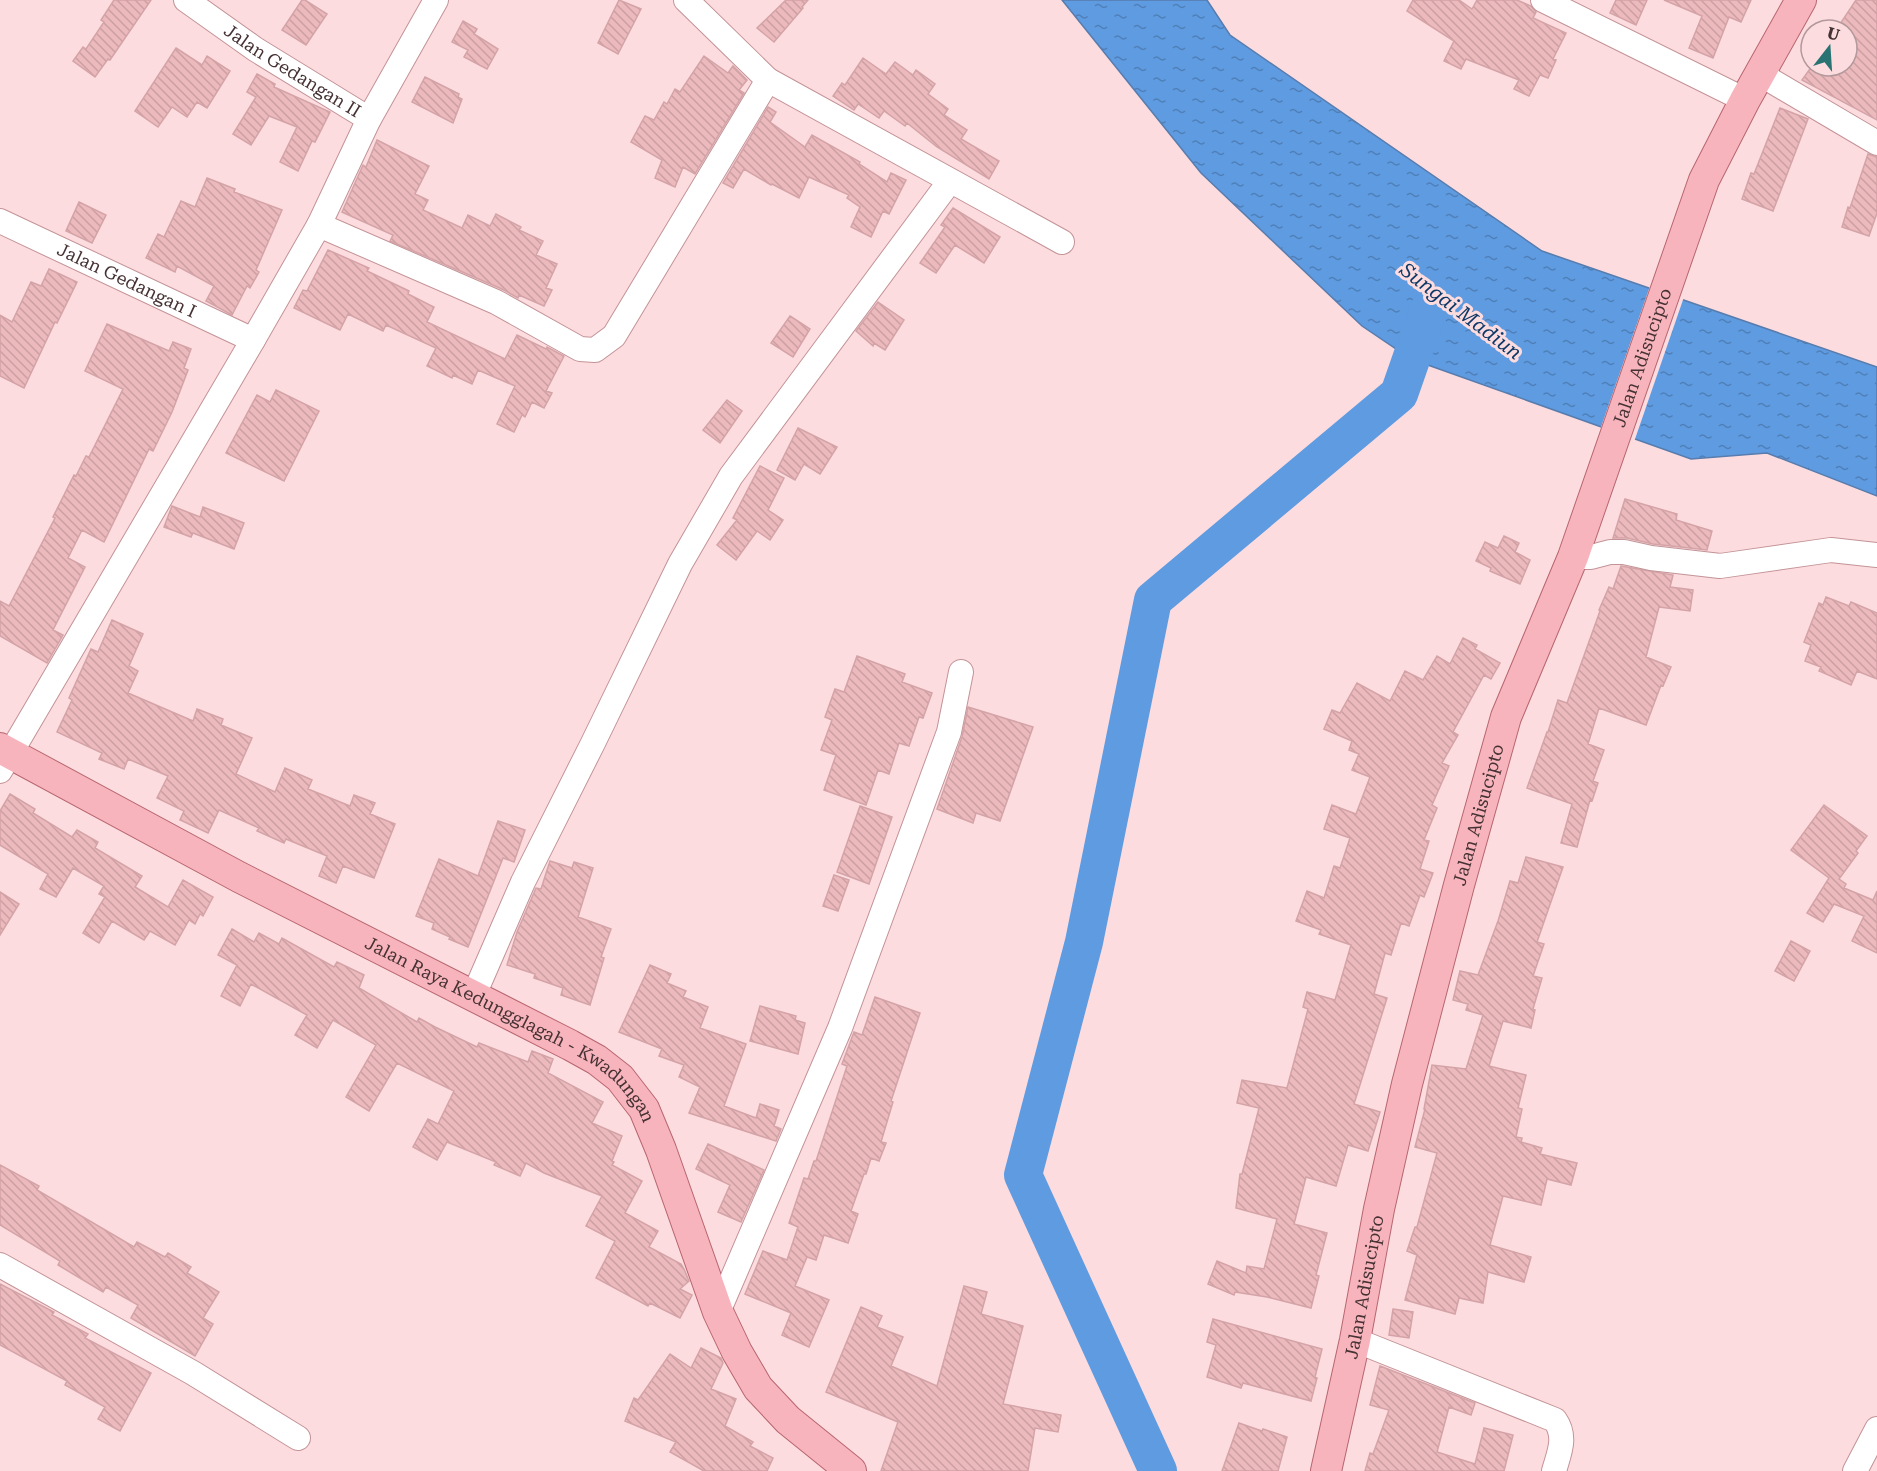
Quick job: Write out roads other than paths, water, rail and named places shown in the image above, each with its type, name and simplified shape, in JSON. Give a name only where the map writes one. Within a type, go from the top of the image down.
[{"type":"main road","name":"Jalan Adisucipto","points":[[1326,1471],[1407,1084],[1506,717],[1575,551],[1704,180],[1745,100],[1801,0]]},
{"type":"main road","name":"Jalan Raya Kedungglagah - Kwadungan","points":[[4,757],[597,1060],[620,1078],[644,1109],[661,1150],[718,1312],[737,1352],[758,1388],[788,1420],[850,1471]]},
{"type":"street","name":"Jalan Gedangan II","points":[[186,0],[255,49],[369,119]]},
{"type":"street","points":[[4,757],[253,340],[318,225],[369,119],[436,0]]},
{"type":"street","points":[[686,0],[768,80],[1062,242]]},
{"type":"street","points":[[1543,0],[1745,100]]},
{"type":"street","points":[[1760,74],[1877,143]]},
{"type":"street","points":[[318,225],[496,302],[580,349],[595,350],[614,336],[768,80]]},
{"type":"street","points":[[472,996],[523,882],[680,564],[731,476],[950,181]]},
{"type":"street","name":"Jalan Gedangan I","points":[[0,221],[253,340]]},
{"type":"street","points":[[1575,551],[1591,557],[1610,552],[1624,552],[1651,558],[1720,566],[1831,550],[1877,555]]},
{"type":"street","points":[[718,1312],[840,1028],[949,732],[961,672]]},
{"type":"street","points":[[0,1265],[193,1373],[298,1438]]},
{"type":"street","points":[[1355,1340],[1555,1420],[1563,1436],[1554,1471]]},
{"type":"street","points":[[1855,1471],[1877,1429]]},
{"type":"water","name":"Sungai Madiun","points":[[1062,0],[1207,0],[1230,35],[1542,251],[1877,367],[1877,496],[1767,453],[1691,459],[1411,359],[1362,326],[1201,173]]},
{"type":"waterway","name":"Sungai Madiun","points":[[1158,1471],[1023,1175],[1084,942],[1153,600],[1399,394],[1428,311]]}]
